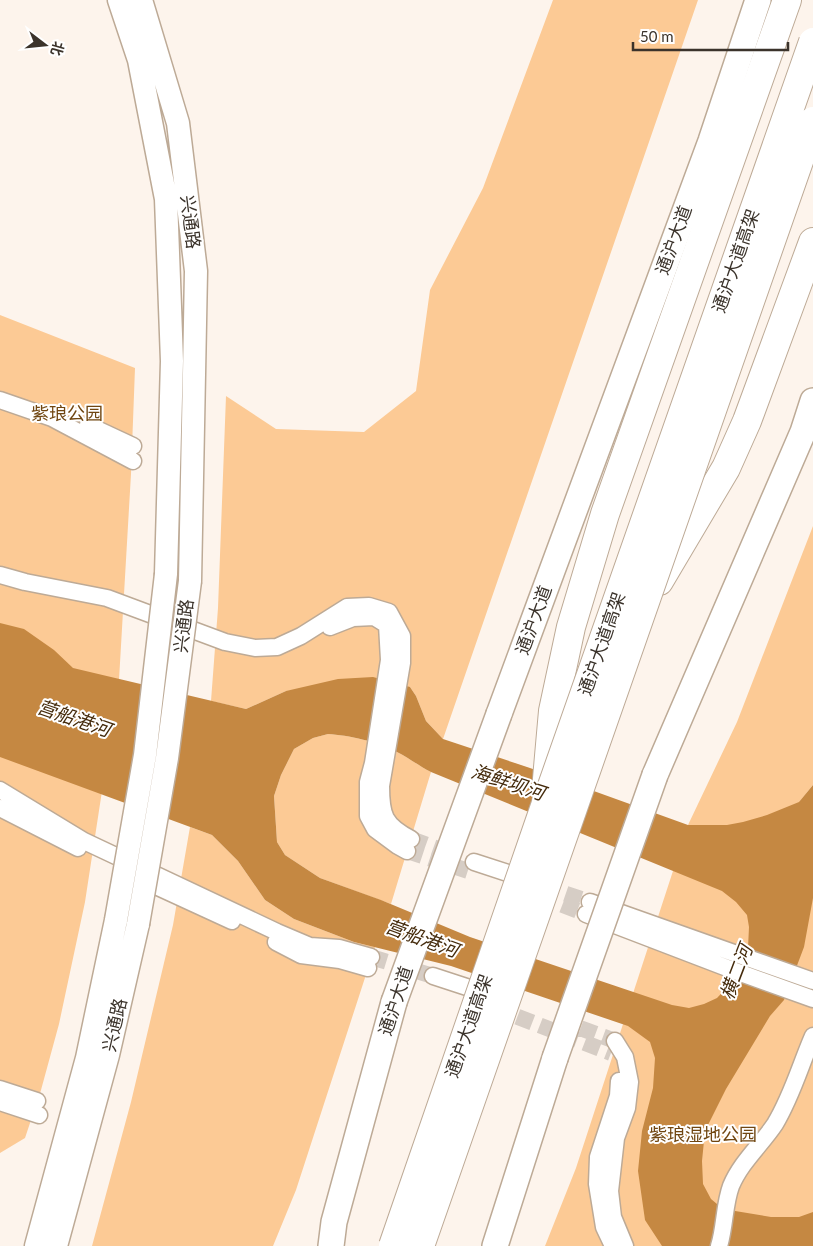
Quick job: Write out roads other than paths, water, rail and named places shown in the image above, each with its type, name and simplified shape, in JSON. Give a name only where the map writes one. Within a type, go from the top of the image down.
[{"type":"highway","points":[[545,806],[552,711],[571,627],[605,514],[787,0]]},
{"type":"highway","name":"通沪大道高架","points":[[393,1246],[813,42]]},
{"type":"highway","name":"通沪大道高架","points":[[420,1246],[813,121]]},
{"type":"highway","points":[[646,603],[726,468],[747,421],[813,242]]},
{"type":"main road","name":"通沪大道","points":[[331,1246],[334,1222],[394,1002],[711,141],[758,0]]},
{"type":"main road","points":[[495,1246],[555,1058],[655,775],[803,432],[813,402]]},
{"type":"street","name":"兴通路","points":[[36,1246],[87,1058],[116,920],[145,755],[166,574],[172,361],[166,199],[139,60],[119,0]]},
{"type":"street","name":"兴通路","points":[[56,1246],[108,1055],[138,924],[167,758],[190,581],[196,271],[178,123],[140,0]]},
{"type":"street","points":[[0,389],[52,407],[133,453],[52,418],[0,400]]},
{"type":"street","points":[[0,575],[25,582],[107,598],[225,642],[255,648],[277,647],[301,636],[347,607],[369,606],[389,612],[402,636],[379,764],[368,782],[368,816],[375,829],[384,837],[409,845]]},
{"type":"street","points":[[0,586],[106,607],[228,651],[257,656],[279,654],[308,642],[332,626],[353,618],[374,617],[387,625],[396,661]]},
{"type":"street","points":[[0,790],[84,841],[277,932],[310,946],[340,948],[370,962],[301,955],[248,928],[198,907],[101,860],[0,808]]},
{"type":"street","points":[[472,867],[542,891]]},
{"type":"street","points":[[808,979],[740,954],[588,908],[734,971],[813,999]]},
{"type":"street","points":[[472,999],[432,980],[504,1000]]},
{"type":"street","points":[[730,1246],[731,1188],[736,1176],[773,1126],[785,1106],[813,1036]]},
{"type":"street","points":[[613,1246],[604,1227],[597,1184],[598,1157],[618,1096],[620,1070],[613,1047],[625,1058],[630,1082],[627,1108],[616,1138],[610,1191],[613,1217],[625,1246]]},
{"type":"street","points":[[719,1246],[744,1184],[754,1166],[792,1114],[813,1060]]},
{"type":"street","points":[[0,1089],[38,1108],[0,1102]]},
{"type":"water","points":[[0,623],[24,629],[54,650],[73,668],[246,709],[286,691],[338,679],[373,677],[410,687],[416,696],[426,721],[443,739],[688,825],[727,825],[767,815],[799,802],[813,785],[813,898],[804,947],[784,1000],[770,1016],[726,1089],[705,1131],[702,1161],[703,1184],[711,1199],[723,1209],[771,1217],[799,1217],[813,1212],[813,1246],[662,1246],[645,1220],[638,1171],[642,1131],[653,1088],[655,1058],[650,1042],[628,1026],[451,966],[354,942],[294,919],[265,900],[238,861],[212,835],[0,757]],"holes":[[[328,734],[354,737],[390,748],[431,772],[722,891],[736,902],[747,915],[749,927],[748,948],[737,977],[717,998],[704,1004],[689,1008],[672,1005],[470,937],[381,900],[320,878],[285,855],[277,842],[274,796],[281,775],[294,749],[313,738]]]},
{"type":"tunnel","points":[[411,839],[458,856]]},
{"type":"tunnel","points":[[407,851],[471,872]]},
{"type":"tunnel","points":[[543,886],[590,902]]},
{"type":"tunnel","points":[[540,896],[586,914]]},
{"type":"tunnel","points":[[371,957],[433,976]]},
{"type":"tunnel","points":[[495,1008],[611,1053]]},
{"type":"tunnel","points":[[558,1020],[615,1041]]},
{"type":"park label","name":"紫琅公园","points":[[67,414]]},
{"type":"park label","name":"紫琅湿地公园","points":[[703,1135]]},
{"type":"water label","name":"营船港河","points":[[74,718]]},
{"type":"water label","name":"海鲜坝河","points":[[508,782]]},
{"type":"water label","name":"营船港河","points":[[422,938]]},
{"type":"water label","name":"横二河","points":[[736,972]]}]
